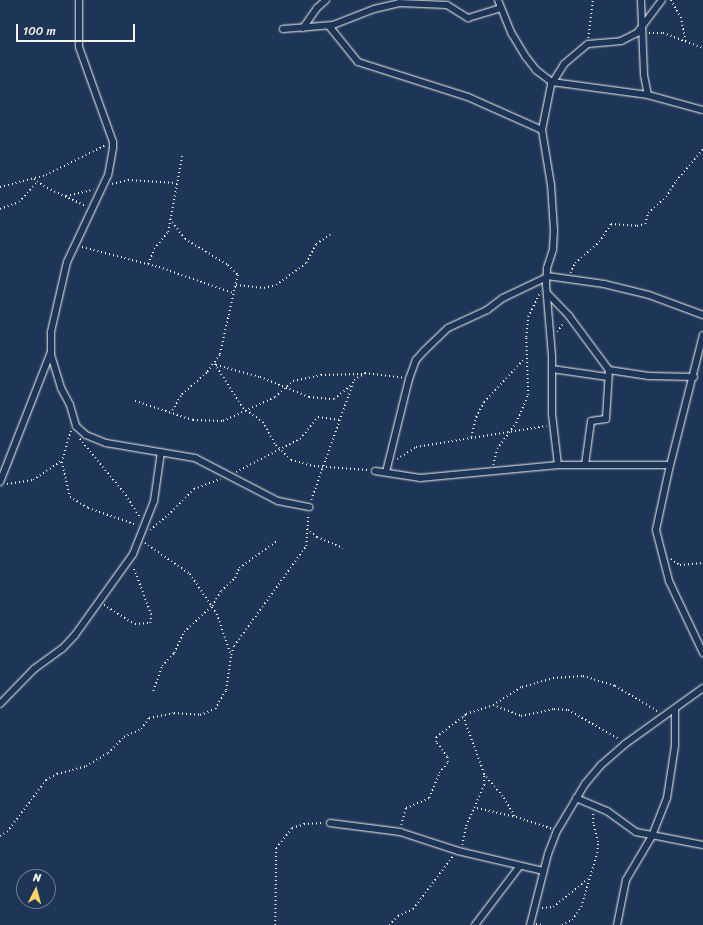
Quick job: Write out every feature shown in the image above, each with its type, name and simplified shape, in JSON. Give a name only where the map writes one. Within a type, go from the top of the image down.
[{"type":"street","points":[[79,0],[79,47],[113,142],[110,168],[75,244],[58,297],[51,332],[51,352],[61,388],[70,405],[77,428],[86,435],[106,442],[195,458],[278,501],[309,507]]},
{"type":"street","points":[[303,28],[317,8],[326,0]]},
{"type":"street","points":[[498,0],[526,57],[536,70],[552,82],[648,95],[703,110]]},
{"type":"street","points":[[641,0],[641,31],[644,75],[648,95]]},
{"type":"street","points":[[558,465],[552,425],[551,340],[546,279],[554,249],[554,231],[551,185],[542,130],[552,82],[564,64],[588,44],[621,41],[641,31],[651,11],[662,0]]},
{"type":"street","points":[[283,29],[328,26],[399,3],[447,5],[468,18],[501,8]]},
{"type":"street","points":[[328,26],[358,62],[468,97],[542,130]]},
{"type":"street","points":[[386,469],[408,379],[416,360],[448,328],[487,310],[503,298],[546,279],[568,278],[649,295],[703,315]]},
{"type":"street","points":[[547,293],[569,316],[609,370],[649,376],[694,376]]},
{"type":"street","points":[[703,335],[657,523],[662,556],[673,592],[703,653]]},
{"type":"street","points":[[2,484],[51,352]]},
{"type":"street","points":[[552,369],[607,377]]},
{"type":"street","points":[[695,369],[703,370]]},
{"type":"street","points":[[585,465],[591,422],[606,419],[607,377],[609,370]]},
{"type":"street","points":[[0,704],[34,669],[65,646],[81,628],[97,602],[132,555],[142,534],[154,501],[162,452]]},
{"type":"street","points":[[375,471],[386,469],[420,478],[558,465],[670,466]]},
{"type":"street","points":[[530,925],[543,871],[557,831],[576,798],[601,765],[625,744],[703,688]]},
{"type":"street","points":[[617,925],[626,880],[652,836],[669,787],[675,746],[675,709]]},
{"type":"street","points":[[576,798],[594,805],[624,821],[636,832],[703,845]]},
{"type":"street","points":[[330,823],[400,832],[458,851],[519,867],[543,871]]},
{"type":"street","points":[[475,925],[519,867]]},
{"type":"path","points":[[588,44],[593,0]]},
{"type":"path","points":[[671,0],[681,17],[686,42]]},
{"type":"path","points":[[641,31],[663,33],[703,48]]},
{"type":"path","points":[[0,187],[34,179],[113,142]]},
{"type":"path","points":[[568,278],[575,263],[599,242],[611,224],[637,226],[644,224],[648,214],[666,197],[676,181],[703,149]]},
{"type":"path","points":[[148,264],[154,249],[168,232],[182,156]]},
{"type":"path","points":[[34,179],[37,182],[92,209]]},
{"type":"path","points":[[66,196],[128,180],[176,183]]},
{"type":"path","points":[[0,209],[20,202],[37,182]]},
{"type":"path","points":[[170,218],[185,239],[237,272],[236,285],[233,293],[222,349],[215,364],[182,394],[171,413]]},
{"type":"path","points":[[236,285],[261,288],[272,287],[306,263],[316,244],[330,235]]},
{"type":"path","points":[[75,244],[93,252],[148,264],[233,293]]},
{"type":"path","points":[[492,471],[497,449],[509,432],[528,395],[525,358],[528,318],[546,279]]},
{"type":"path","points":[[551,340],[569,316]]},
{"type":"path","points":[[471,438],[476,417],[484,402],[525,358]]},
{"type":"path","points":[[215,364],[260,377],[309,397],[332,399],[342,395],[362,374]]},
{"type":"path","points":[[215,364],[244,410],[263,422],[280,451],[297,462],[321,467],[375,471]]},
{"type":"path","points":[[135,401],[194,420],[221,421],[267,401],[286,388],[293,381],[321,375],[362,374],[408,379]]},
{"type":"path","points":[[0,836],[7,832],[46,780],[57,774],[86,766],[108,753],[124,737],[141,729],[149,718],[174,713],[200,715],[216,709],[226,690],[231,655],[240,638],[306,546],[309,507],[321,467],[340,420],[352,384]]},
{"type":"path","points":[[142,534],[168,516],[195,488],[229,476],[280,451],[300,439],[318,417],[340,420]]},
{"type":"path","points":[[74,420],[62,460],[62,471],[72,499],[88,508],[135,524],[142,534],[188,572],[219,617],[231,655]]},
{"type":"path","points":[[386,469],[416,447],[552,425]]},
{"type":"path","points":[[77,428],[80,440],[126,495],[142,534]]},
{"type":"path","points":[[2,484],[33,480],[48,472],[62,460]]},
{"type":"path","points":[[307,529],[317,537],[343,548]]},
{"type":"path","points":[[153,691],[162,666],[174,653],[180,637],[212,606],[221,591],[235,578],[239,568],[277,541]]},
{"type":"path","points":[[97,602],[116,611],[136,624],[150,623],[151,615],[133,568],[132,555]]},
{"type":"path","points":[[662,556],[680,565],[703,563]]},
{"type":"path","points":[[400,832],[404,811],[413,803],[429,798],[439,773],[448,762],[447,757],[436,742],[436,737],[463,717],[493,705],[525,685],[579,675],[615,686],[666,716]]},
{"type":"path","points":[[493,705],[521,716],[554,709],[568,710],[593,722],[625,744]]},
{"type":"path","points":[[463,717],[484,774],[504,798],[516,817]]},
{"type":"path","points":[[389,925],[398,916],[413,909],[464,842],[466,826],[476,808],[484,785],[484,774]]},
{"type":"path","points":[[562,925],[572,920],[581,907],[598,847],[593,823],[594,805]]},
{"type":"path","points":[[476,808],[516,817],[557,831]]},
{"type":"path","points":[[275,925],[276,848],[284,836],[299,825],[330,823]]},
{"type":"path","points":[[534,907],[553,907],[588,878]]}]
